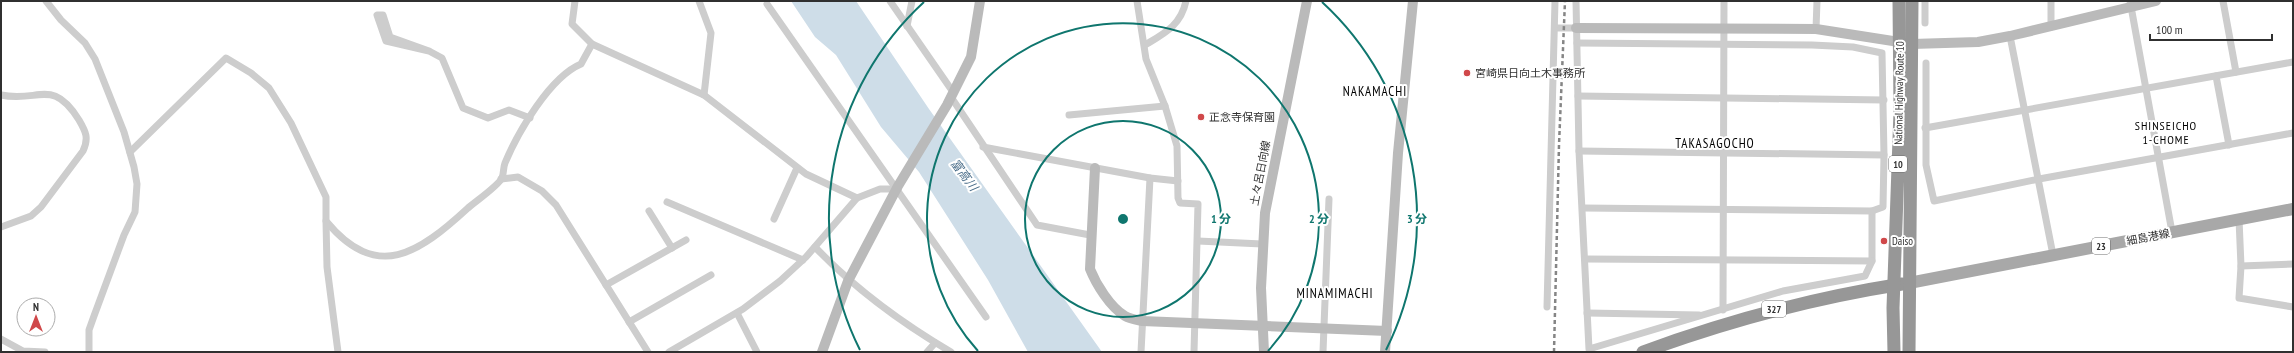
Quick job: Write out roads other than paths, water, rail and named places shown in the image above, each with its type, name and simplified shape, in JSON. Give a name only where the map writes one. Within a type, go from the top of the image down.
[{"type":"highway","name":"National Highway Route 10","points":[[1899,1],[1906,43],[1909,352]]},
{"type":"highway","name":"National Highway Route 10","points":[[1894,352],[1893,328],[1906,43],[1912,1]]},
{"type":"highway","name":"327","points":[[1643,352],[1690,335],[1776,309],[1909,283]]},
{"type":"main road","name":"細島港線","points":[[1909,283],[2293,209]]},
{"type":"street","points":[[46,1],[61,20],[85,43],[95,59],[119,116],[130,152],[136,184],[136,212],[124,236],[96,310],[90,330],[89,352]]},
{"type":"street","points":[[575,1],[572,24],[592,44],[704,95],[806,174],[857,198]]},
{"type":"street","points":[[699,1],[711,33],[704,95]]},
{"type":"street","points":[[890,1],[907,26],[950,98],[1037,225],[1090,235]]},
{"type":"street","points":[[907,26],[912,1]]},
{"type":"street","points":[[822,352],[848,281],[898,188],[950,98],[971,57],[980,1]]},
{"type":"street","points":[[1137,1],[1148,65],[1165,106],[1176,146],[1178,198],[1180,203],[1198,204],[1196,323],[1194,352]]},
{"type":"street","points":[[1145,45],[1174,26],[1180,19],[1186,1]]},
{"type":"street","name":"土々呂日向線","points":[[1264,352],[1262,325],[1262,244],[1270,184],[1307,1]]},
{"type":"street","points":[[1385,352],[1399,146],[1414,1]]},
{"type":"street","points":[[1548,307],[1555,1]]},
{"type":"street","points":[[1576,1],[1579,151],[1583,208],[1588,349],[1783,291],[1865,276],[1872,261],[1872,211]]},
{"type":"street","points":[[1723,310],[1725,98],[1724,1]]},
{"type":"street","points":[[1816,29],[1817,1]]},
{"type":"street","points":[[1925,1],[1925,23]]},
{"type":"street","points":[[2051,1],[2051,27]]},
{"type":"street","points":[[1555,28],[1724,30],[1816,29],[1906,43],[1978,42],[2051,27],[2129,4],[2156,1]]},
{"type":"street","points":[[2223,1],[2236,72]]},
{"type":"street","points":[[767,4],[866,149],[898,188],[986,317]]},
{"type":"street","points":[[2129,4],[2172,232]]},
{"type":"street","points":[[383,15],[390,37],[429,51],[442,58],[463,108],[488,118],[509,110],[530,118]]},
{"type":"street","points":[[2010,36],[2026,110],[2053,255]]},
{"type":"street","points":[[1577,43],[1840,46],[1882,53],[1884,100],[1883,207],[1872,211],[1723,208],[1583,208]]},
{"type":"street","points":[[502,179],[505,164],[545,93],[568,69],[581,64],[592,44]]},
{"type":"street","points":[[130,152],[226,58],[251,73],[269,88],[291,123],[326,197],[327,267],[338,352]]},
{"type":"street","points":[[1925,128],[2293,62]]},
{"type":"street","points":[[1926,64],[1926,165],[1934,201],[2039,179],[2293,133]]},
{"type":"street","points":[[2216,76],[2228,145]]},
{"type":"street","points":[[1,95],[9,97],[51,94],[61,97],[70,105],[86,131],[87,141],[83,151],[41,207],[31,216],[1,227]]},
{"type":"street","points":[[1578,96],[1884,100]]},
{"type":"street","points":[[1069,115],[1165,106]]},
{"type":"street","points":[[984,147],[1178,182]]},
{"type":"street","points":[[1579,151],[1884,155]]},
{"type":"street","points":[[774,218],[798,168]]},
{"type":"street","points":[[1095,168],[1089,263],[1094,279],[1118,311],[1126,317],[1142,322],[1262,325],[1387,331]]},
{"type":"street","points":[[326,220],[340,238],[370,254],[398,256],[438,236],[502,179],[518,177],[542,191],[556,205],[648,352]]},
{"type":"street","points":[[1141,352],[1150,178]]},
{"type":"street","points":[[669,352],[737,313],[780,281],[815,247],[857,198],[880,189],[898,188]]},
{"type":"street","points":[[1323,352],[1329,199]]},
{"type":"street","points":[[667,202],[802,260]]},
{"type":"street","points":[[649,210],[672,248]]},
{"type":"street","points":[[2239,220],[2241,266],[2238,298],[2293,307]]},
{"type":"street","points":[[606,285],[686,240]]},
{"type":"street","points":[[1198,241],[1262,244]]},
{"type":"street","points":[[815,247],[848,281],[904,324],[951,352]]},
{"type":"street","points":[[1585,259],[1872,261]]},
{"type":"street","points":[[2241,266],[2293,264]]},
{"type":"street","points":[[629,322],[711,274]]},
{"type":"street","points":[[737,313],[757,352]]},
{"type":"street","points":[[1587,313],[1706,315]]},
{"type":"street","points":[[1,339],[23,351],[45,352]]},
{"type":"street","points":[[927,352],[935,343]]},
{"type":"water","name":"富高川","points":[[791,1],[856,1],[929,109],[1102,352],[1028,352],[988,280],[919,172],[881,127],[836,55],[815,37]]},
{"type":"railway","points":[[1554,352],[1559,145],[1565,1]]},
{"type":"place","name":"宮崎県日向土木事務所","points":[[1467,73]]},
{"type":"place","name":"正念寺保育園","points":[[1201,117]]},
{"type":"place","name":"Daiso","points":[[1884,241]]},
{"type":"district","name":"NAKAMACHI","points":[[1375,91]]},
{"type":"district","name":"SHINSEICHO 1-CHOME","points":[[2166,133]]},
{"type":"district","name":"TAKASAGOCHO","points":[[1715,143]]},
{"type":"district","name":"MINAMIMACHI","points":[[1335,293]]}]
